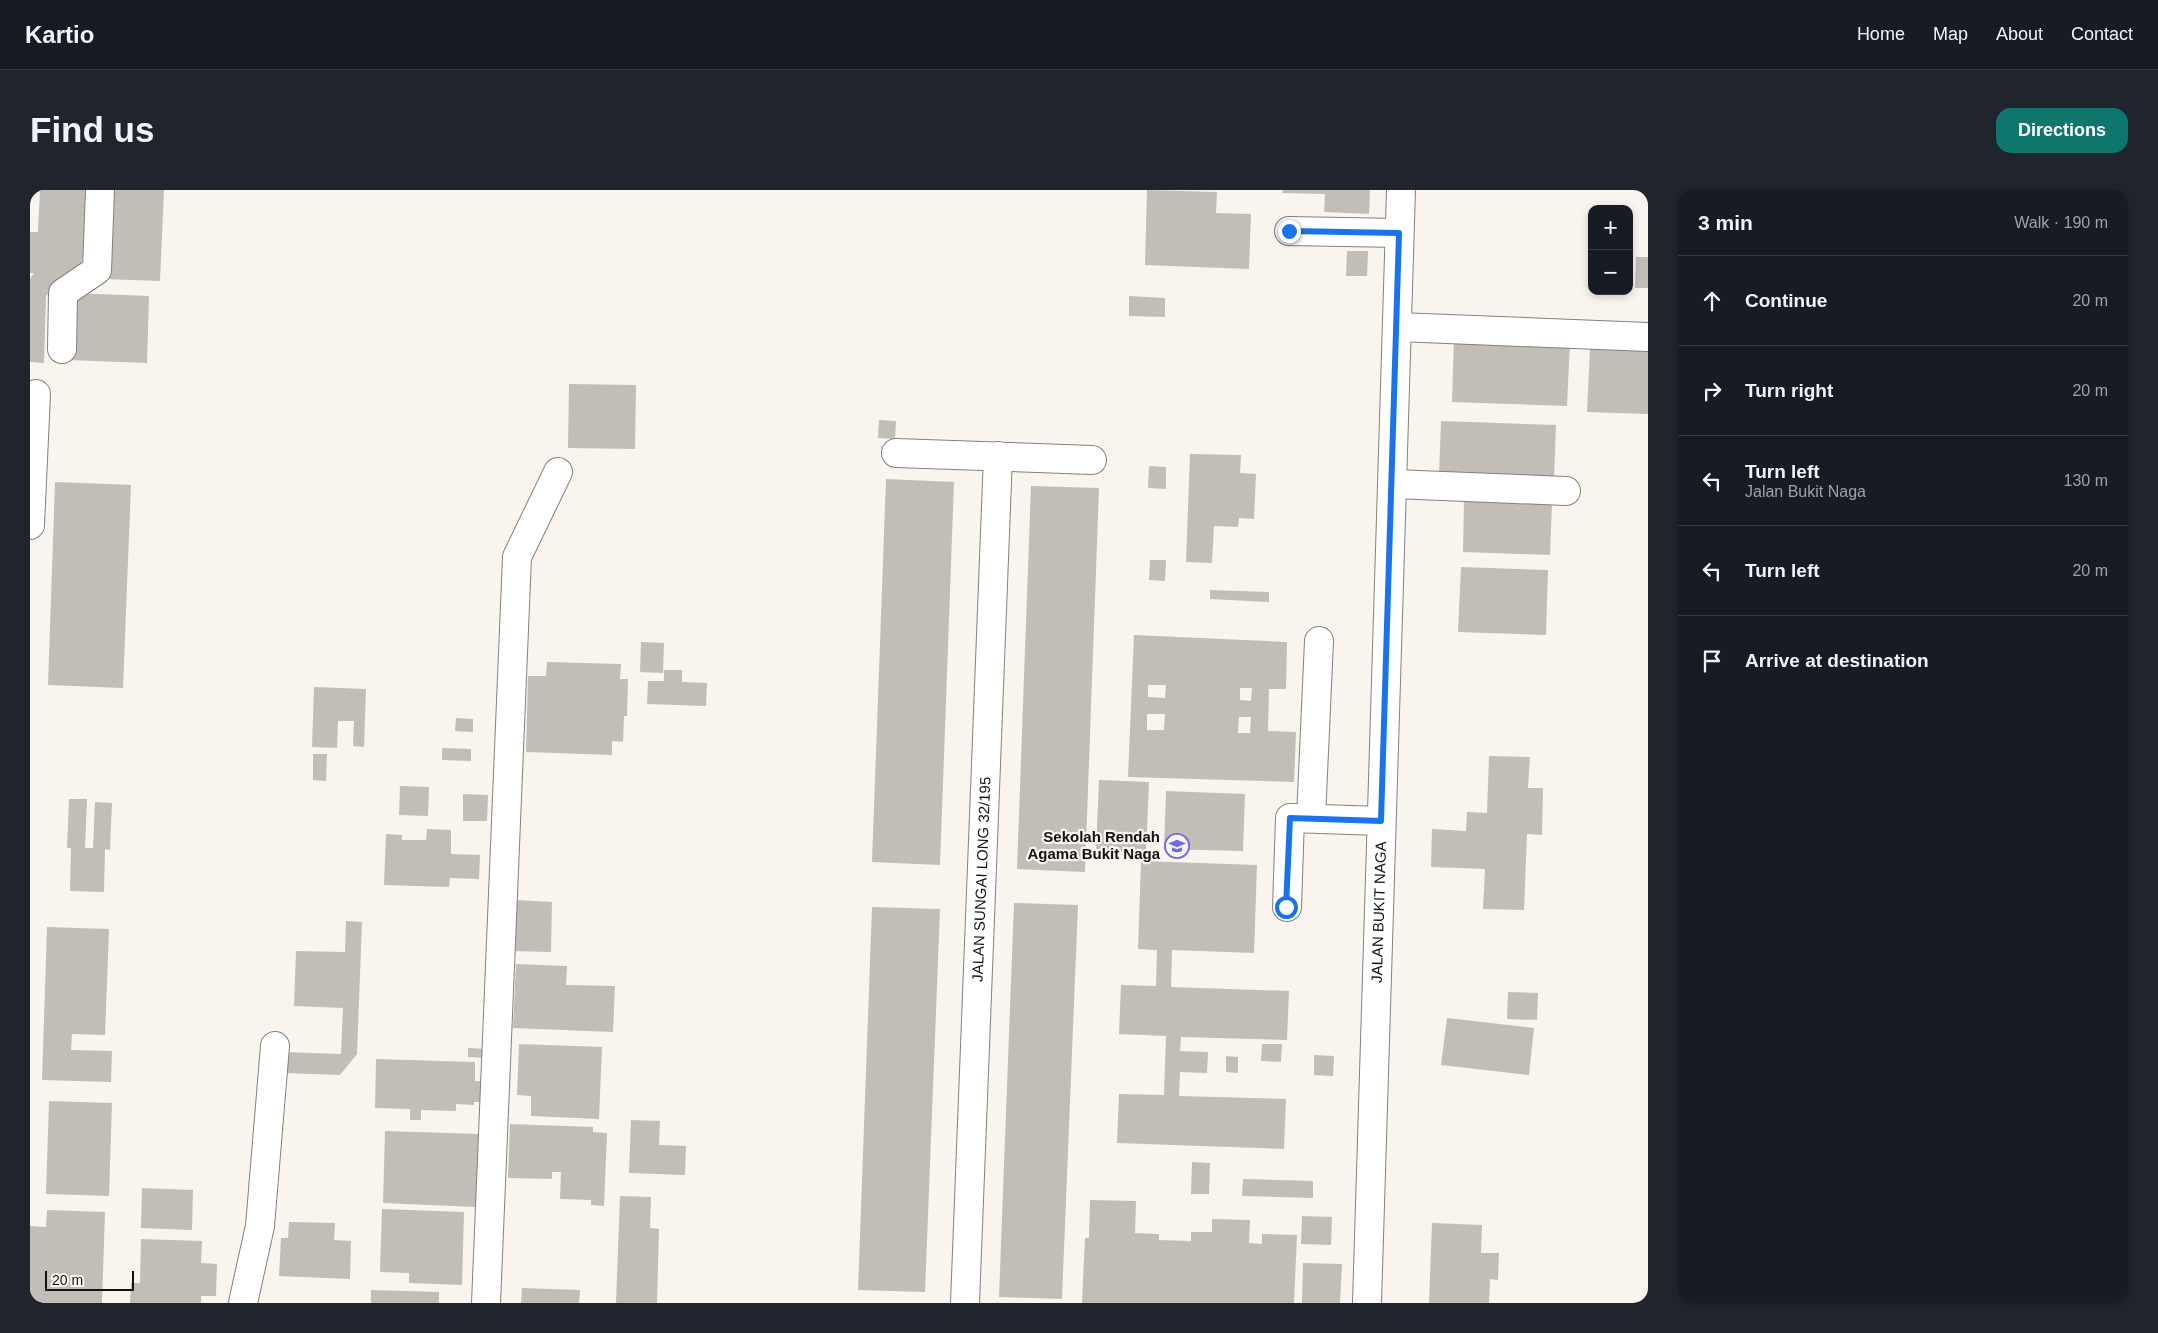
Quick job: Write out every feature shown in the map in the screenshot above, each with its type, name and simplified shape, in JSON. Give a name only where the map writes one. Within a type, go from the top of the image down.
[{"type":"street","points":[[62,349],[63,293],[97,270],[100,190]]},
{"type":"street","name":"JALAN BUKIT NAGA","points":[[1367,1303],[1401,190]]},
{"type":"street","points":[[1289,231],[1399,233]]},
{"type":"street","points":[[1398,327],[1648,337]]},
{"type":"street","points":[[30,525],[36,394]]},
{"type":"street","points":[[896,453],[1092,460]]},
{"type":"street","name":"JALAN SUNGAI LONG 32/195","points":[[965,1303],[998,456]]},
{"type":"street","points":[[486,1303],[517,557],[558,472]]},
{"type":"street","points":[[1393,484],[1566,491]]},
{"type":"street","points":[[1311,818],[1319,641]]},
{"type":"street","points":[[1286,907],[1290,818],[1381,821]]},
{"type":"street","points":[[243,1303],[260,1226],[275,1046]]},
{"type":"building","points":[[40,190],[86,190],[82,276],[65,275],[46,296],[44,363],[30,362],[30,279],[34,273],[30,273],[30,232],[38,232]]},
{"type":"building","points":[[108,190],[164,190],[160,281],[104,279]]},
{"type":"building","points":[[1147,190],[1217,192],[1216,213],[1251,214],[1249,269],[1145,265]]},
{"type":"building","points":[[1283,190],[1370,190],[1369,214],[1324,212],[1325,194],[1282,193]]},
{"type":"building","points":[[1347,251],[1368,251],[1367,276],[1346,276]]},
{"type":"building","points":[[1636,257],[1648,257],[1648,288],[1635,288]]},
{"type":"building","points":[[72,293],[149,296],[147,363],[69,360]]},
{"type":"building","points":[[1129,296],[1165,298],[1165,317],[1129,316]]},
{"type":"building","points":[[1454,338],[1570,342],[1567,406],[1452,402]]},
{"type":"building","points":[[1590,349],[1648,351],[1648,414],[1587,412]]},
{"type":"building","points":[[569,384],[636,385],[635,449],[568,448]]},
{"type":"building","points":[[879,420],[896,421],[895,439],[878,438]]},
{"type":"building","points":[[1441,421],[1556,425],[1554,479],[1439,475]]},
{"type":"building","points":[[1190,454],[1241,455],[1240,473],[1256,474],[1254,519],[1239,518],[1238,527],[1214,526],[1212,563],[1186,562]]},
{"type":"building","points":[[1149,466],[1166,467],[1166,489],[1148,488]]},
{"type":"building","points":[[886,479],[954,482],[940,865],[872,862]]},
{"type":"building","points":[[55,482],[131,485],[123,688],[48,685]]},
{"type":"building","points":[[1031,486],[1099,488],[1085,872],[1017,869]]},
{"type":"building","points":[[1464,501],[1552,504],[1550,555],[1463,552]]},
{"type":"building","points":[[1150,560],[1166,560],[1165,581],[1149,580]]},
{"type":"building","points":[[1461,567],[1548,570],[1546,635],[1458,632]]},
{"type":"building","points":[[1210,590],[1269,592],[1269,602],[1210,599]]},
{"type":"building","points":[[1134,635],[1287,642],[1286,689],[1269,689],[1268,731],[1296,732],[1294,782],[1128,777]],"holes":[[[1148,685],[1166,685],[1165,698],[1148,697]],[[1240,688],[1252,688],[1251,701],[1240,700]],[[1147,714],[1165,714],[1164,730],[1147,730]],[[1239,717],[1251,717],[1250,733],[1238,733]]]},
{"type":"building","points":[[641,642],[664,643],[663,673],[640,672]]},
{"type":"building","points":[[547,662],[621,664],[620,679],[628,679],[627,716],[624,716],[623,742],[612,741],[612,755],[526,752],[528,676],[546,676]]},
{"type":"building","points":[[664,670],[682,670],[682,682],[707,683],[706,706],[647,704],[648,681],[664,681]]},
{"type":"building","points":[[314,687],[366,689],[364,747],[353,746],[354,721],[338,721],[337,748],[312,747]]},
{"type":"building","points":[[456,718],[473,719],[473,732],[455,731]]},
{"type":"building","points":[[442,748],[471,749],[471,761],[442,760]]},
{"type":"building","points":[[313,754],[327,754],[326,781],[313,780]]},
{"type":"building","points":[[1489,756],[1530,757],[1528,788],[1543,788],[1542,835],[1527,834],[1524,910],[1483,909],[1485,869],[1431,867],[1432,829],[1466,831],[1467,812],[1487,813]]},
{"type":"building","points":[[1099,780],[1149,782],[1146,852],[1096,850]]},
{"type":"building","points":[[400,786],[429,787],[428,816],[399,815]]},
{"type":"building","points":[[1166,791],[1245,794],[1243,851],[1164,849]]},
{"type":"building","points":[[463,794],[488,795],[487,821],[463,821]]},
{"type":"building","points":[[69,799],[87,799],[85,848],[93,848],[95,802],[112,803],[110,850],[105,849],[104,892],[70,891],[71,848],[67,848]]},
{"type":"building","points":[[427,829],[451,830],[451,854],[480,855],[479,879],[450,878],[449,887],[384,885],[386,834],[402,835],[402,840],[426,840]]},
{"type":"building","points":[[1141,861],[1257,865],[1254,953],[1172,950],[1171,987],[1289,991],[1287,1040],[1181,1037],[1180,1051],[1208,1052],[1207,1073],[1180,1072],[1179,1096],[1286,1099],[1284,1149],[1117,1143],[1119,1094],[1164,1095],[1166,1036],[1119,1034],[1121,985],[1156,986],[1157,950],[1138,949]]},
{"type":"building","points":[[515,900],[552,902],[551,952],[513,951]]},
{"type":"building","points":[[1014,903],[1078,905],[1062,1299],[999,1297]]},
{"type":"building","points":[[872,907],[940,909],[925,1292],[858,1290]]},
{"type":"building","points":[[346,921],[362,922],[357,1054],[340,1075],[284,1073],[285,1052],[341,1054],[343,1008],[294,1006],[296,951],[345,952]]},
{"type":"building","points":[[47,927],[109,929],[105,1035],[72,1034],[71,1050],[112,1051],[111,1082],[42,1080]]},
{"type":"building","points":[[516,964],[567,966],[566,985],[615,986],[613,1032],[513,1028]]},
{"type":"building","points":[[1508,992],[1538,993],[1537,1020],[1507,1019]]},
{"type":"building","points":[[1447,1018],[1534,1028],[1529,1075],[1441,1065]]},
{"type":"building","points":[[519,1044],[602,1047],[599,1119],[531,1116],[531,1096],[517,1095]]},
{"type":"building","points":[[1262,1044],[1282,1044],[1281,1062],[1261,1061]]},
{"type":"building","points":[[468,1048],[487,1049],[487,1058],[468,1057]]},
{"type":"building","points":[[1314,1055],[1334,1056],[1333,1076],[1314,1075]]},
{"type":"building","points":[[1226,1056],[1238,1057],[1238,1073],[1226,1072]]},
{"type":"building","points":[[376,1059],[475,1062],[475,1081],[483,1081],[482,1102],[474,1102],[474,1105],[456,1104],[456,1111],[421,1110],[421,1120],[410,1120],[410,1109],[375,1108]]},
{"type":"building","points":[[49,1101],[112,1103],[109,1196],[46,1194]]},
{"type":"building","points":[[631,1120],[660,1121],[659,1145],[686,1146],[685,1175],[629,1173]]},
{"type":"building","points":[[510,1124],[593,1127],[593,1132],[607,1133],[604,1206],[591,1205],[591,1200],[560,1199],[561,1172],[552,1172],[552,1179],[508,1178]]},
{"type":"building","points":[[385,1131],[479,1134],[476,1207],[383,1203]]},
{"type":"building","points":[[1192,1162],[1210,1163],[1209,1194],[1191,1194]]},
{"type":"building","points":[[1243,1179],[1313,1181],[1313,1198],[1242,1196]]},
{"type":"building","points":[[142,1188],[193,1190],[192,1230],[141,1228]]},
{"type":"building","points":[[620,1196],[651,1197],[650,1228],[659,1229],[657,1303],[616,1303]]},
{"type":"building","points":[[1090,1200],[1136,1201],[1135,1233],[1159,1234],[1159,1240],[1191,1241],[1191,1232],[1212,1232],[1212,1219],[1250,1220],[1249,1243],[1262,1244],[1262,1234],[1297,1235],[1294,1303],[1082,1303],[1085,1238],[1089,1238]]},
{"type":"building","points":[[382,1209],[464,1212],[462,1285],[409,1283],[409,1273],[380,1272]]},
{"type":"building","points":[[47,1210],[105,1212],[102,1303],[30,1303],[30,1226],[46,1227]]},
{"type":"building","points":[[1302,1216],[1332,1217],[1331,1245],[1301,1244]]},
{"type":"building","points":[[289,1222],[335,1223],[334,1240],[351,1241],[350,1279],[279,1276],[281,1238],[288,1238]]},
{"type":"building","points":[[1432,1223],[1482,1225],[1481,1253],[1499,1253],[1498,1280],[1490,1279],[1489,1303],[1429,1303]]},
{"type":"building","points":[[141,1239],[202,1241],[201,1263],[217,1264],[216,1296],[201,1296],[201,1303],[130,1303],[131,1283],[140,1283]]},
{"type":"building","points":[[1303,1263],[1342,1264],[1340,1303],[1302,1303]]},
{"type":"building","points":[[522,1288],[580,1290],[579,1303],[521,1303]]},
{"type":"building","points":[[371,1290],[439,1292],[439,1303],[371,1303]]},
{"type":"place","name":"Sekolah Rendah Agama Bukit Naga","points":[[1177,846]]},
{"type":"route","points":[[1286,907],[1290,818],[1381,821],[1398,327],[1399,233],[1289,231]]}]
